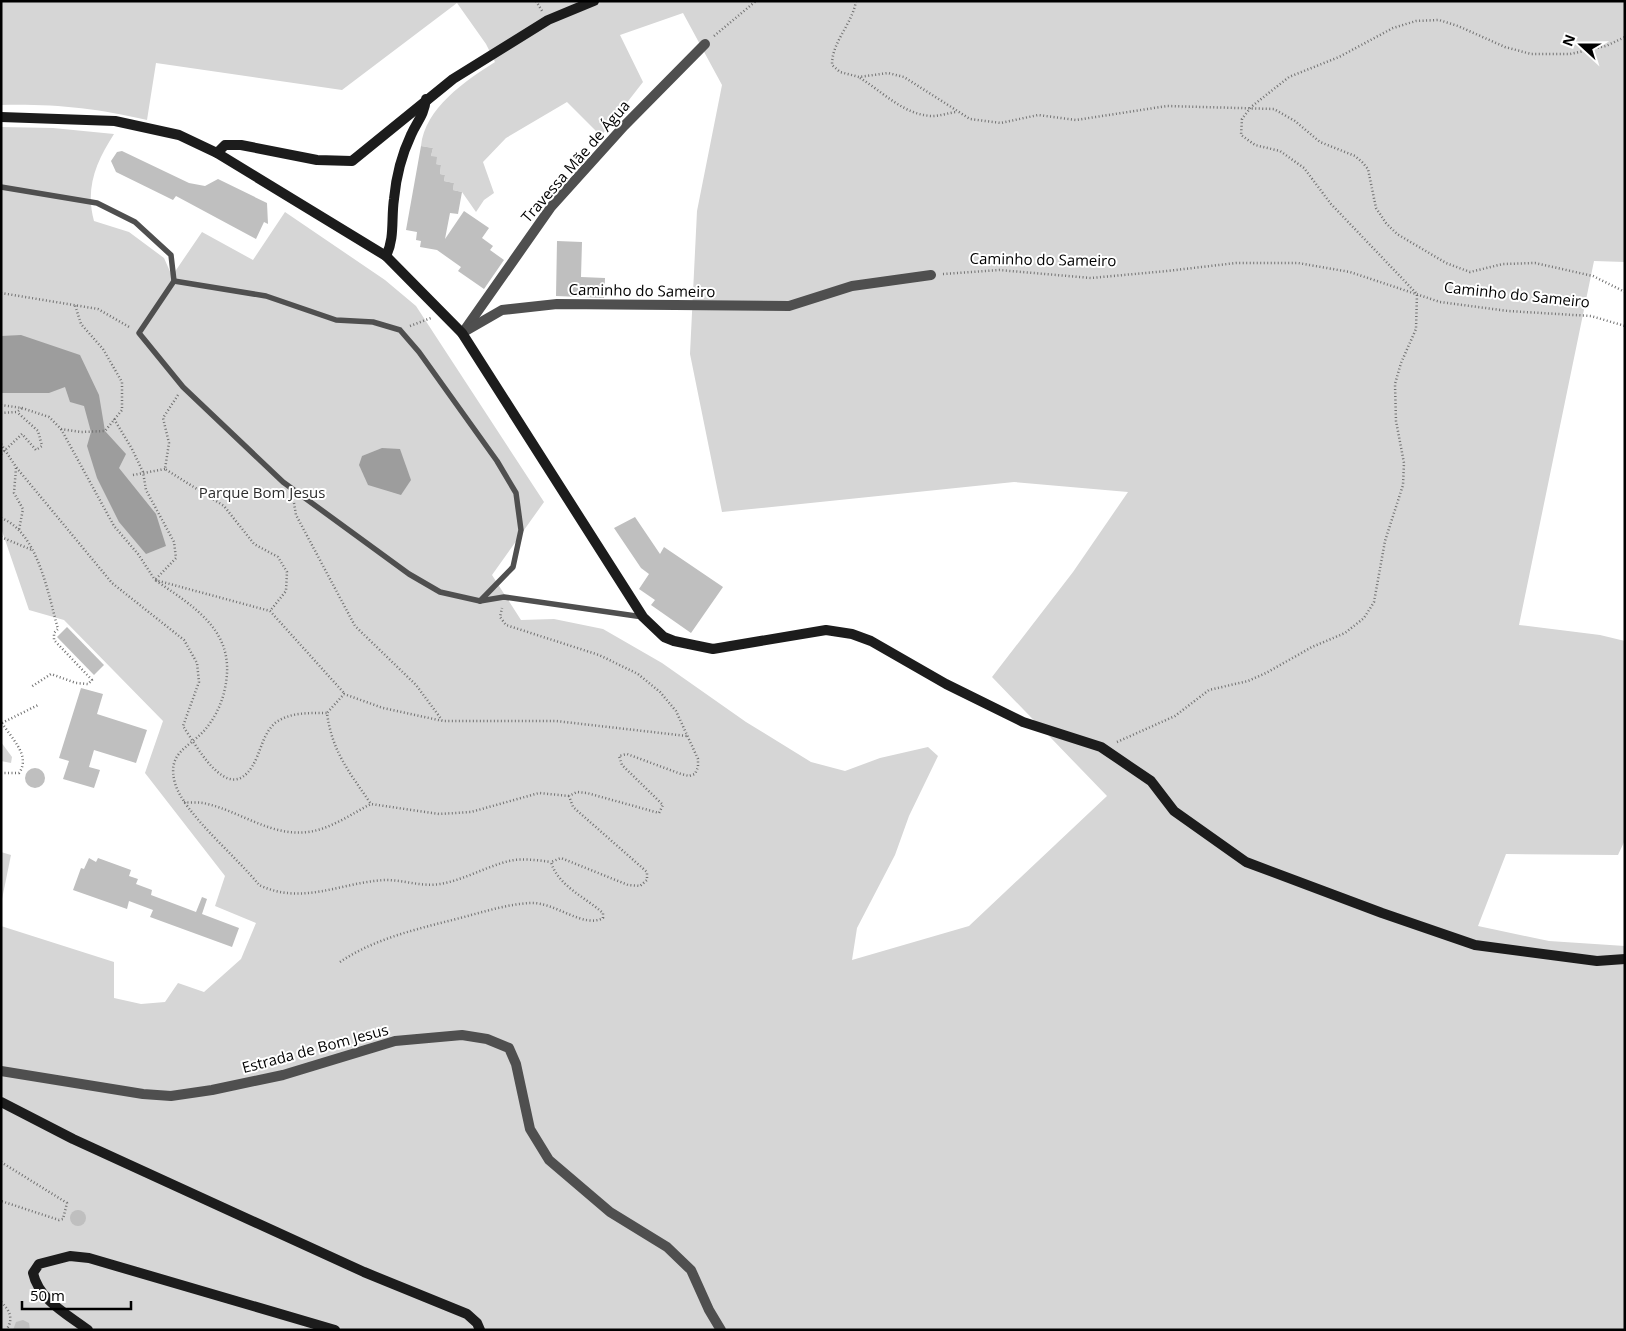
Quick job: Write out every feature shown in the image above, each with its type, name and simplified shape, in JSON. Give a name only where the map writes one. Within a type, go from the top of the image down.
[{"type":"main road","points":[[217,153],[225,145],[241,145],[317,160],[352,162],[426,99],[453,79],[548,20],[594,1]]},
{"type":"main road","points":[[386,256],[392,244],[394,199],[402,162],[411,134],[424,114],[426,99]]},
{"type":"main road","points":[[1,117],[115,120],[179,135],[217,153],[386,256],[462,332],[643,617],[656,631],[674,641],[713,649],[826,630],[852,634],[871,641],[946,684],[1023,722],[1101,748],[1152,781],[1174,811],[1246,862],[1382,913],[1475,945],[1597,961],[1625,959]]},
{"type":"main road","points":[[1,1102],[73,1139],[364,1272],[467,1314],[477,1322],[480,1330]]},
{"type":"main road","points":[[88,1330],[44,1296],[36,1285],[33,1273],[39,1264],[70,1256],[89,1258],[335,1330]]},
{"type":"street","name":"Travessa Mãe de Água","points":[[462,332],[551,207],[624,126],[705,44]]},
{"type":"street","name":"Caminho do Sameiro","points":[[462,332],[502,310],[557,304],[789,306],[852,286],[931,275]]},
{"type":"street","name":"Estrada de Bom Jesus","points":[[1,1071],[143,1094],[171,1096],[212,1090],[283,1075],[395,1041],[462,1035],[487,1039],[509,1048],[516,1064],[530,1129],[549,1160],[610,1212],[667,1247],[691,1270],[709,1310],[722,1330]]},
{"type":"lane","points":[[1,187],[97,203],[135,222],[171,255],[174,281],[139,333],[183,387],[291,488],[408,574],[440,592],[480,601],[504,597],[643,617]]},
{"type":"lane","points":[[174,281],[266,296],[336,320],[373,322],[400,330],[419,352],[497,461],[516,493],[521,530],[513,567],[480,601]]},
{"type":"path","points":[[705,44],[756,1]]},
{"type":"path","points":[[856,1],[852,16],[835,46],[832,55],[832,66],[840,72],[859,77],[906,110],[932,116],[956,112]]},
{"type":"path","points":[[1101,748],[1126,739],[1175,716],[1209,690],[1248,681],[1266,673],[1312,648],[1345,633],[1364,618],[1374,602],[1385,541],[1404,485],[1404,463],[1396,422],[1395,384],[1401,363],[1416,329],[1417,294],[1331,204],[1304,168],[1280,151],[1255,145],[1241,135],[1242,119],[1251,107],[1289,77],[1346,54],[1393,28],[1416,21],[1439,20],[1458,26],[1505,47],[1531,54],[1570,54],[1606,46],[1625,38]]},
{"type":"path","points":[[859,77],[888,73],[904,77],[970,120],[1001,123],[1038,116],[1076,120],[1167,106],[1274,109],[1295,122],[1320,142],[1355,156],[1368,169],[1376,208],[1386,223],[1411,243],[1459,270],[1470,272],[1503,264],[1536,263],[1570,269],[1593,276],[1625,292]]},
{"type":"path","name":"Caminho do Sameiro","points":[[931,275],[999,270],[1091,278],[1167,272],[1236,262],[1298,263],[1350,272],[1440,302],[1465,307],[1591,316],[1625,326]]},
{"type":"path","points":[[1,293],[98,309],[139,333]]},
{"type":"path","points":[[62,429],[90,432],[105,431],[122,410],[122,382],[103,349],[81,324],[75,305]]},
{"type":"path","points":[[400,330],[442,313]]},
{"type":"path","points":[[165,469],[169,443],[163,418],[183,387]]},
{"type":"path","points":[[1,405],[22,408],[49,417],[62,429],[114,526],[138,554],[155,580],[193,605],[219,634],[228,655],[228,678],[224,696],[216,714],[204,731],[178,751],[172,768],[175,784],[184,802],[259,885],[275,892],[293,895],[388,880],[413,885],[440,884],[474,875],[510,861],[532,860],[551,862],[561,858],[572,860],[628,885],[640,886],[647,880],[647,872],[573,807],[569,796]]},
{"type":"path","points":[[1,413],[17,412],[22,408]]},
{"type":"path","points":[[2,450],[22,434],[36,450],[42,446],[38,431],[17,412]]},
{"type":"path","points":[[114,419],[142,472],[146,490],[174,542],[176,558],[155,580]]},
{"type":"path","points":[[1,444],[1,454]]},
{"type":"path","points":[[2,450],[112,583],[184,640],[197,662],[199,682],[183,726],[216,771],[227,780],[239,780],[248,773],[264,738],[275,724],[290,715],[327,713],[344,694]]},
{"type":"path","points":[[16,467],[14,493],[23,509],[19,530]]},
{"type":"path","points":[[132,475],[165,469],[224,506],[254,544],[278,557],[287,572],[286,592],[270,611]]},
{"type":"path","points":[[291,488],[296,516],[355,626],[416,685],[443,721]]},
{"type":"path","points":[[1,518],[11,522],[26,537],[40,566],[58,628],[54,634],[54,640],[92,680],[88,684],[76,683],[51,674],[31,687]]},
{"type":"path","points":[[1,537],[33,550]]},
{"type":"path","points":[[155,580],[270,611],[344,694],[383,708],[443,721],[556,721],[688,736]]},
{"type":"path","points":[[184,802],[204,804],[249,822],[282,831],[306,832],[330,826],[371,804],[439,814],[471,812],[539,793],[569,796],[577,792],[587,793],[659,812],[663,805],[622,765],[619,756],[627,754],[689,776],[695,774],[698,767],[698,759],[676,712],[660,692],[638,674],[598,656],[506,625],[500,617],[503,604],[507,600],[519,600]]},
{"type":"path","points":[[1,773],[19,773],[24,766],[24,757],[2,723],[38,705]]},
{"type":"path","points":[[327,713],[330,733],[336,751],[371,804]]},
{"type":"path","points":[[340,962],[359,948],[388,938],[505,907],[533,903],[558,908],[588,922],[596,922],[603,918],[603,913],[561,881],[554,873],[551,862]]},
{"type":"path","points":[[1,1162],[67,1203],[68,1207],[63,1219],[59,1220],[1,1201]]},
{"type":"path","points":[[1,1302],[10,1313],[10,1324],[6,1330]]},
{"type":"green space","name":"Parque Bom Jesus","points":[[1,1],[1625,1],[1625,262],[1594,261],[1519,625],[1600,635],[1625,641],[1625,840],[1618,855],[1506,854],[1478,926],[1549,941],[1625,946],[1625,1330],[1,1330],[1,926],[114,962],[114,998],[141,1004],[165,1002],[178,983],[204,992],[241,959],[256,923],[215,906],[225,876],[145,773],[163,721],[64,620],[29,610],[1,528],[1,127],[53,128],[114,134],[97,165],[94,176],[91,197],[94,221],[129,232],[164,258],[172,276],[202,232],[253,260],[285,212],[385,280],[416,306],[544,502],[492,575],[521,620],[554,619],[603,629],[662,663],[746,722],[811,762],[845,771],[880,758],[928,747],[938,756],[909,816],[895,855],[857,928],[852,960],[969,926],[1107,796],[992,677],[1073,572],[1128,492],[1014,482],[722,512],[690,354],[697,211],[722,85],[683,13],[620,35],[643,82],[601,136],[567,102],[506,138],[483,162],[494,193],[484,200],[476,212],[462,192],[453,190],[454,183],[444,181],[445,175],[440,174],[441,165],[436,164],[431,156],[433,148],[421,146],[424,132],[438,108],[459,87],[495,62],[486,44],[457,3],[342,90],[156,63],[147,120],[110,112],[75,108],[40,105],[1,105]]},
{"type":"green space","points":[[1,742],[12,757],[11,763],[1,761]]},
{"type":"green space","points":[[1,852],[11,855],[1,904]]},
{"type":"shaded area","points":[[21,335],[80,355],[99,395],[105,431],[126,454],[119,468],[156,514],[166,546],[146,554],[119,522],[97,478],[87,446],[91,432],[84,406],[70,402],[65,387],[49,393],[1,393],[1,336]]},
{"type":"shaded area","points":[[382,448],[400,449],[411,480],[401,495],[368,485],[359,465],[362,456]]},
{"type":"building","points":[[421,146],[433,148],[431,156],[437,157],[436,164],[441,165],[440,174],[445,175],[444,181],[454,183],[453,190],[462,192],[458,214],[450,213],[445,239],[464,211],[489,228],[482,238],[493,246],[490,250],[504,260],[484,289],[458,271],[461,267],[437,250],[420,247],[421,241],[416,240],[417,232],[406,230]]},
{"type":"building","points":[[122,151],[189,183],[205,186],[218,179],[267,203],[268,224],[264,222],[256,239],[176,196],[173,200],[116,172],[111,161],[117,152]]},
{"type":"building","points":[[557,241],[582,242],[581,277],[605,278],[604,298],[556,296]]},
{"type":"building","points":[[635,517],[660,554],[664,547],[723,587],[691,633],[651,605],[655,600],[639,589],[649,574],[641,568],[614,528]]},
{"type":"building","points":[[67,627],[104,665],[94,675],[57,637]]},
{"type":"building","points":[[81,688],[103,694],[97,714],[147,730],[136,763],[94,750],[89,767],[100,770],[94,788],[63,779],[69,761],[59,758]]},
{"type":"building","points":[[35,768],[42,771],[45,778],[42,785],[35,788],[28,785],[25,778],[28,771]]},
{"type":"building","points":[[89,858],[96,862],[98,858],[131,870],[129,876],[138,879],[136,884],[152,890],[151,895],[196,912],[202,897],[207,899],[202,914],[239,928],[232,947],[150,917],[153,910],[129,901],[127,909],[73,890],[81,868],[84,869]]},
{"type":"building","points":[[75,1210],[81,1210],[86,1215],[84,1224],[75,1226],[70,1221],[70,1215]]},
{"type":"building","points":[[23,1320],[29,1323],[30,1330],[13,1330],[16,1322]]}]
